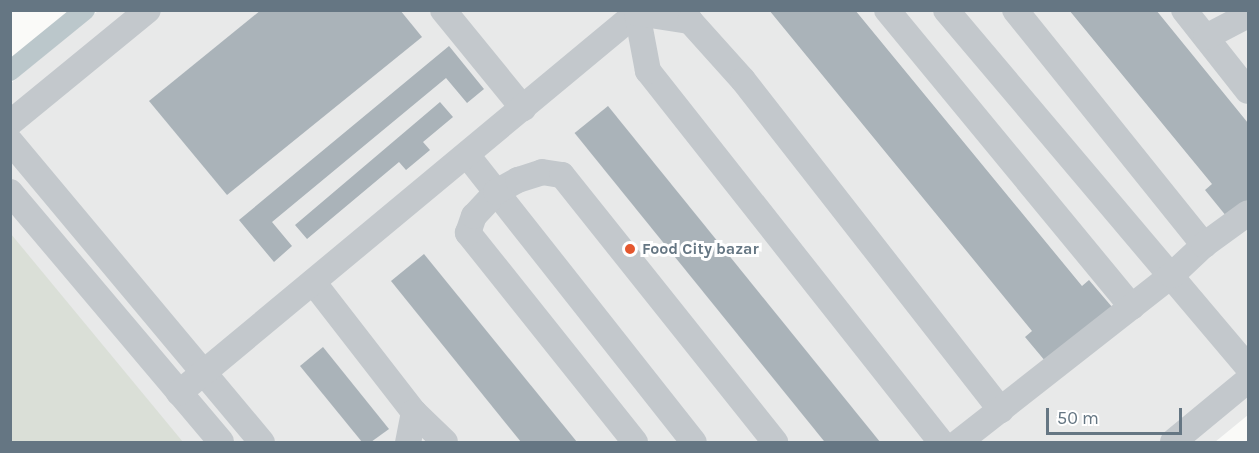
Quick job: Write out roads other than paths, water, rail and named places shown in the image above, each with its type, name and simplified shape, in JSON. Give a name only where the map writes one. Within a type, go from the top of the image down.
[{"type":"lane","points":[[10,123],[148,10]]},
{"type":"lane","points":[[442,10],[523,108]]},
{"type":"lane","points":[[887,10],[1132,307]]},
{"type":"lane","points":[[946,10],[1172,275],[1248,368]]},
{"type":"lane","points":[[1015,10],[1204,245]]},
{"type":"lane","points":[[1184,10],[1248,91]]},
{"type":"lane","points":[[639,12],[648,71],[941,442]]},
{"type":"lane","points":[[180,393],[639,12],[690,21],[743,80],[1000,410]]},
{"type":"lane","points":[[1206,38],[1248,15]]},
{"type":"lane","points":[[10,141],[262,442]]},
{"type":"lane","points":[[467,155],[694,442]]},
{"type":"lane","points":[[635,442],[468,233],[474,216],[496,192],[542,172],[562,175],[775,442]]},
{"type":"lane","points":[[10,192],[221,442]]},
{"type":"lane","points":[[973,438],[1000,410],[1172,275],[1204,245],[1248,213]]},
{"type":"lane","points":[[313,282],[414,412],[446,442]]},
{"type":"lane","points":[[1173,442],[1248,380]]},
{"type":"lane","points":[[408,442],[414,412]]},
{"type":"waterway","points":[[10,71],[85,10]]},
{"type":"place","name":"Food City bazar","points":[[630,249]]}]
